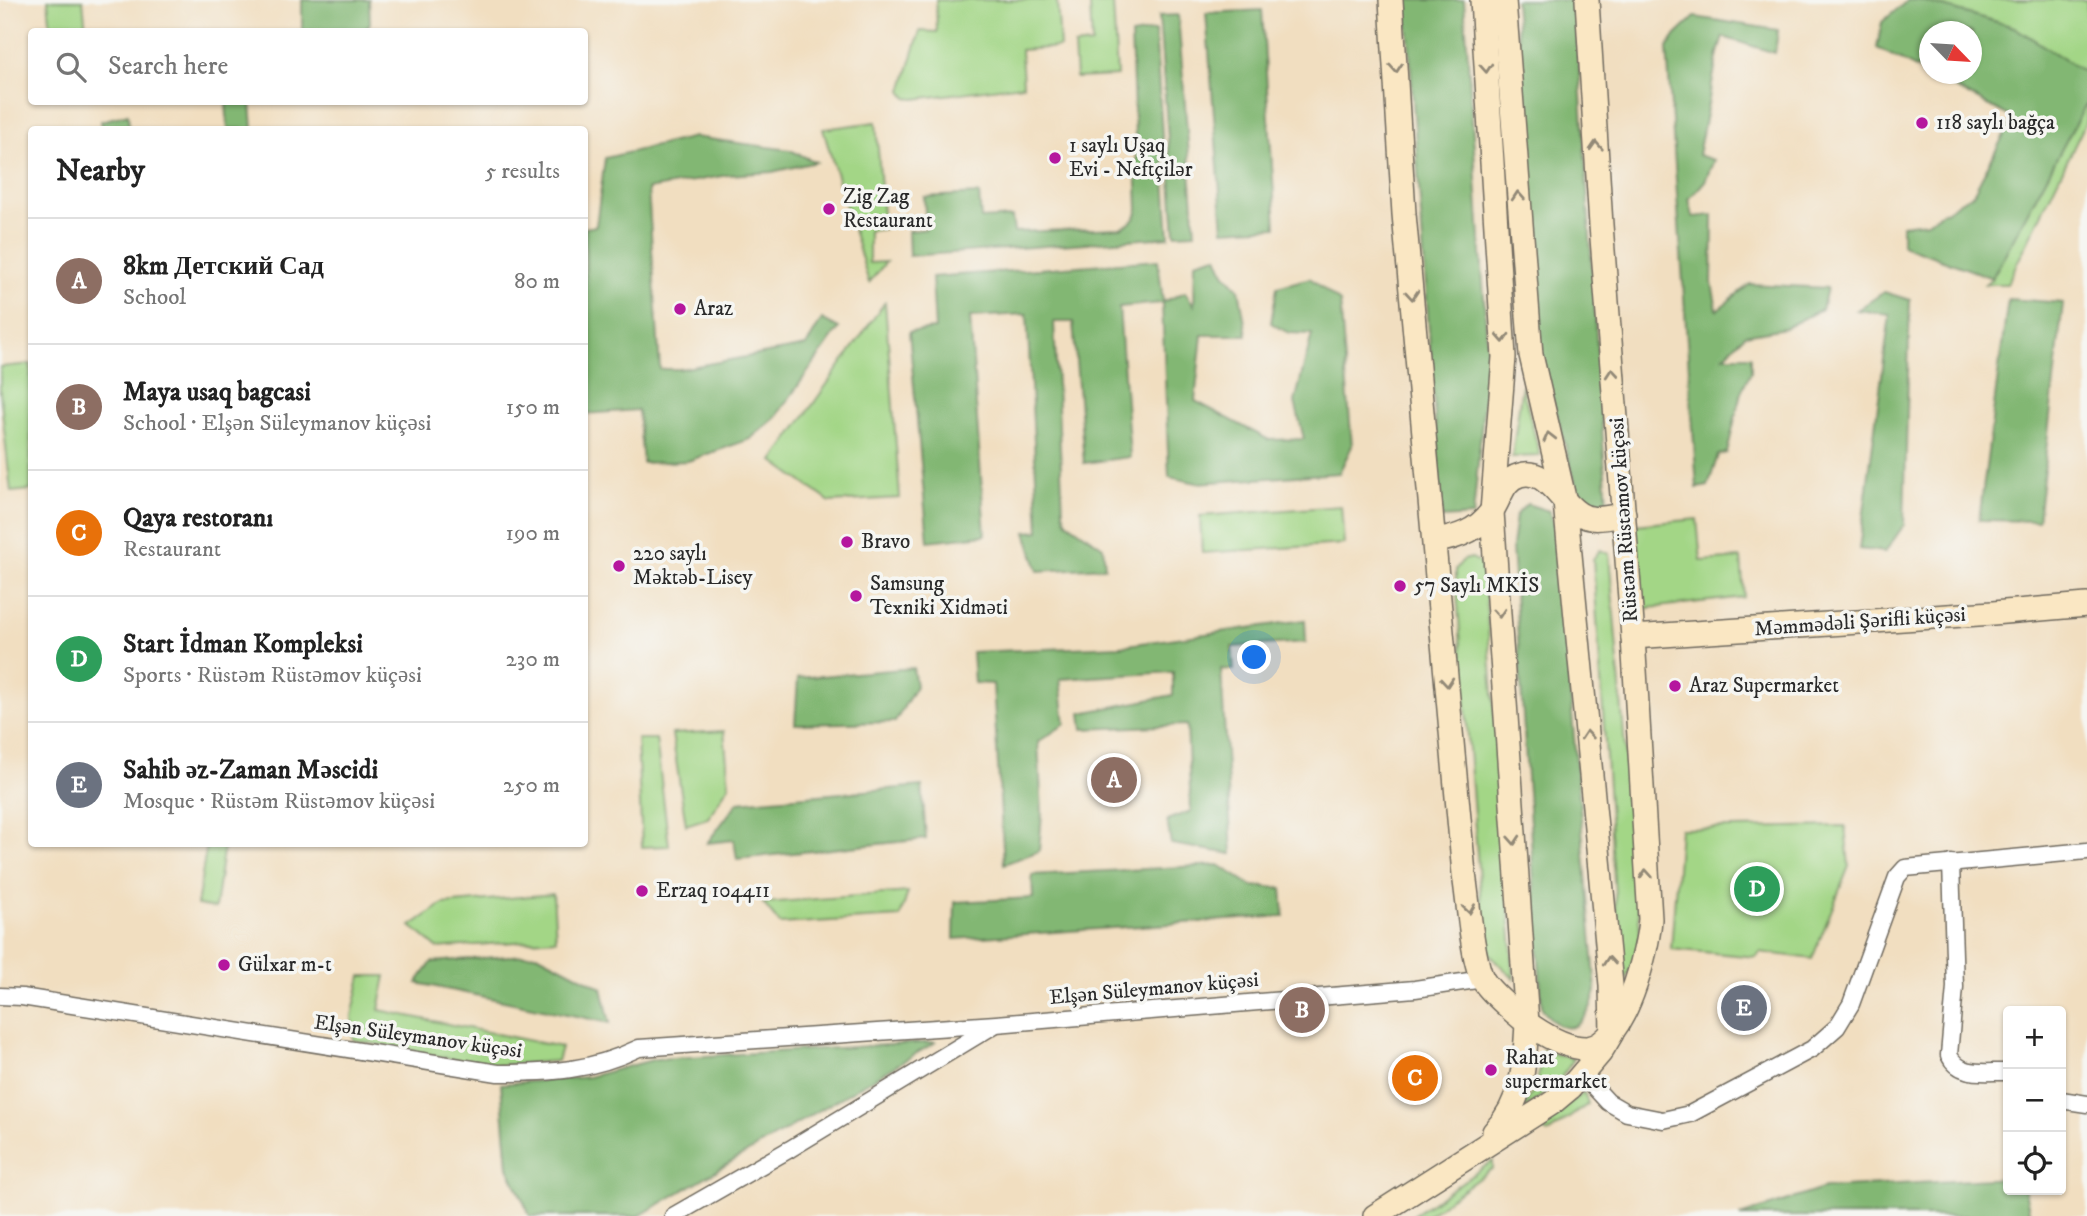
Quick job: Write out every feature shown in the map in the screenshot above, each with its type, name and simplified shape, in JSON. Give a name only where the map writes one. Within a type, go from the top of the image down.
[{"type":"main road","points":[[1391,0],[1404,214],[1464,874],[1476,953],[1483,979],[1527,1023],[1544,1034],[1573,1046],[1587,1048],[1597,1045],[1612,1033],[1611,985],[1565,502],[1531,355],[1504,0]]},
{"type":"main road","points":[[1375,1216],[1480,1147],[1510,1111],[1520,1088],[1525,1063],[1527,1023],[1492,512],[1504,357],[1482,0]]},
{"type":"main road","name":"Rüstəm Rüstəmov küçəsi","points":[[1480,1147],[1552,1102],[1576,1082],[1612,1033],[1635,984],[1644,958],[1650,919],[1633,637],[1601,225],[1587,0]]},
{"type":"main road","points":[[1435,541],[1462,536],[1492,512],[1508,482],[1521,474],[1533,475],[1545,481],[1578,513],[1590,518],[1624,514]]},
{"type":"main road","name":"Məmmədəli Şərifli küçəsi","points":[[1633,637],[2087,605]]},
{"type":"street","points":[[1576,1082],[1627,1113],[1663,1120],[1690,1114],[1812,1049],[1837,1027],[1851,1003],[1897,877],[1905,868],[2087,851]]},
{"type":"street","points":[[1951,863],[1955,987],[1949,1055],[1954,1065],[1964,1071],[2003,1072]]},
{"type":"street","name":"Elşən Süleymanov küçəsi","points":[[0,996],[22,997],[498,1073],[542,1073],[586,1068],[639,1048],[996,1024],[1415,989],[1483,979]]},
{"type":"street","name":"Elşən Süleymanov küçəsi","points":[[673,1216],[790,1149],[996,1024]]},
{"type":"street","points":[[2066,1101],[2087,1104]]},
{"type":"green space","points":[[48,0],[83,0],[86,28],[51,28]]},
{"type":"green space","points":[[302,0],[369,0],[370,23],[367,28],[302,28]]},
{"type":"green space","points":[[936,0],[1057,0],[1060,47],[1021,50],[1023,85],[907,98],[902,91],[920,31],[937,32]]},
{"type":"green space","points":[[1406,0],[1464,0],[1488,357],[1473,516],[1442,518]]},
{"type":"green space","points":[[1515,0],[1575,0],[1607,505],[1582,507],[1541,357]]},
{"type":"green space","points":[[1908,0],[1919,0],[2014,27],[2087,74],[2087,102],[1992,278],[1902,245],[1902,225],[1927,222],[1973,194],[2013,118],[1947,84],[1982,84],[1982,21],[1919,21],[1919,70],[1877,48],[1882,22]]},
{"type":"green space","points":[[1919,0],[2087,0],[2087,74],[2014,27]]},
{"type":"green space","points":[[1113,3],[1117,76],[1076,78],[1074,46],[1092,44],[1090,4]]},
{"type":"green space","points":[[1262,10],[1276,227],[1223,230],[1206,13]]},
{"type":"green space","points":[[1178,15],[1195,233],[1175,234],[1159,16]]},
{"type":"green space","points":[[1695,17],[1778,30],[1775,53],[1723,37],[1718,53],[1698,155],[1714,160],[1705,181],[1689,199],[1693,217],[1713,215],[1712,283],[1717,310],[1750,284],[1827,288],[1822,309],[1785,328],[1745,335],[1724,356],[1751,356],[1751,372],[1741,392],[1727,453],[1718,455],[1708,486],[1697,488],[1667,48]]},
{"type":"green space","points":[[1155,31],[1169,237],[909,256],[908,231],[926,229],[924,197],[979,194],[981,219],[1012,217],[1014,232],[1120,228],[1132,221],[1138,209],[1131,35]]},
{"type":"green space","points":[[2087,102],[2087,120],[2007,284],[1985,284],[1992,278]]},
{"type":"green space","points":[[226,105],[251,105],[253,126],[228,126]]},
{"type":"green space","points":[[128,114],[129,126],[102,126],[101,121]]},
{"type":"green space","points":[[876,122],[884,229],[869,231],[869,263],[886,262],[869,283],[823,129]]},
{"type":"green space","points":[[694,137],[790,150],[816,162],[772,172],[728,175],[648,189],[660,369],[680,369],[806,346],[822,319],[839,328],[775,418],[750,439],[688,461],[643,463],[638,410],[588,414],[588,227],[596,226],[605,158]]},
{"type":"green space","points":[[1217,256],[1224,273],[1239,289],[1247,335],[1202,335],[1195,401],[1269,440],[1304,439],[1295,402],[1312,334],[1289,333],[1271,323],[1277,287],[1310,278],[1340,302],[1352,446],[1339,473],[1197,483],[1169,477],[1162,303],[1119,307],[1130,457],[1084,463],[1073,322],[1054,322],[1063,512],[1067,522],[1103,547],[1105,567],[1038,571],[1026,532],[1039,531],[1027,314],[970,317],[985,535],[928,541],[909,332],[935,329],[932,277],[1158,260],[1163,302],[1185,292],[1194,305],[1195,262]]},
{"type":"green space","points":[[1884,292],[1910,300],[1904,525],[1885,552],[1859,549],[1890,314],[1857,310]]},
{"type":"green space","points":[[2008,299],[2063,303],[2038,521],[1979,520]]},
{"type":"green space","points":[[885,302],[900,498],[830,502],[773,461]]},
{"type":"green space","points":[[28,364],[28,490],[11,492],[0,392],[0,367]]},
{"type":"green space","points":[[1522,385],[1540,456],[1512,457]]},
{"type":"green space","points":[[1527,504],[1549,511],[1556,529],[1596,991],[1582,1021],[1568,1027],[1551,1019],[1542,1008],[1512,547],[1516,515]]},
{"type":"green space","points":[[1341,506],[1344,544],[1202,553],[1200,516]]},
{"type":"green space","points":[[1697,519],[1701,561],[1741,558],[1744,597],[1641,609],[1635,525]]},
{"type":"green space","points":[[1600,550],[1609,554],[1641,942],[1637,957],[1621,986],[1593,559]]},
{"type":"green space","points":[[1472,558],[1481,564],[1484,573],[1514,979],[1490,955],[1483,932],[1456,580],[1456,569],[1463,560]]},
{"type":"green space","points":[[1305,620],[1306,642],[1232,647],[1234,670],[1221,669],[1232,854],[1171,844],[1167,820],[1191,811],[1187,725],[1083,729],[1081,713],[1173,695],[1173,672],[1060,679],[1065,724],[1038,742],[1042,813],[1039,851],[1004,864],[993,684],[974,683],[972,652],[1120,646]]},
{"type":"green space","points":[[913,668],[916,686],[895,722],[795,724],[798,678]]},
{"type":"green space","points":[[724,731],[729,785],[708,818],[686,825],[672,734]]},
{"type":"green space","points":[[637,739],[656,739],[669,846],[642,847]]},
{"type":"green space","points":[[922,786],[926,839],[737,859],[734,840],[707,843],[738,802]]},
{"type":"green space","points":[[1845,826],[1849,866],[1812,959],[1760,952],[1756,957],[1671,949],[1680,829]]},
{"type":"green space","points":[[207,847],[224,847],[215,908],[197,905]]},
{"type":"green space","points":[[1219,865],[1252,886],[1282,888],[1284,916],[954,939],[955,902],[1033,898],[1032,875]]},
{"type":"green space","points":[[908,892],[900,917],[780,924],[763,903]]},
{"type":"green space","points":[[553,894],[556,939],[437,948],[411,926],[443,904]]},
{"type":"green space","points":[[537,954],[602,988],[610,1023],[417,983],[432,962]]},
{"type":"green space","points":[[361,976],[386,976],[379,1010],[561,1047],[557,1061],[489,1066],[353,1040],[352,1016]]},
{"type":"green space","points":[[936,1042],[639,1216],[530,1216],[508,1167],[501,1084],[588,1077],[656,1059]]},
{"type":"green space","points":[[1542,1050],[1574,1059],[1558,1082],[1520,1113],[1537,1084]]},
{"type":"green space","points":[[1584,1092],[1588,1104],[1548,1133],[1537,1126]]},
{"type":"green space","points":[[1493,1161],[1493,1168],[1426,1216],[1412,1216]]},
{"type":"green space","points":[[2003,1178],[2003,1195],[2026,1195],[2030,1216],[1740,1216],[1825,1188]]},
{"type":"place","name":"118 saylı bağça","points":[[1922,123]]},
{"type":"place","name":"1 saylı Uşaq Evi - Neftçilər","points":[[1055,158]]},
{"type":"place","name":"Zig Zag Restaurant","points":[[829,209]]},
{"type":"place","name":"Araz","points":[[680,309]]},
{"type":"place","name":"Bravo","points":[[847,542]]},
{"type":"place","name":"220 saylı Məktəb-Lisey","points":[[619,566]]},
{"type":"place","name":"57 Saylı MKİS","points":[[1400,586]]},
{"type":"place","name":"Samsung Texniki Xidməti","points":[[856,596]]},
{"type":"place","name":"Araz Supermarket","points":[[1675,686]]},
{"type":"place","name":"8km Детский Сад","points":[[1114,780]]},
{"type":"place","name":"Start İdman Kompleksi","points":[[1757,889]]},
{"type":"place","name":"Erzaq 104411","points":[[642,891]]},
{"type":"place","name":"Gülxar m-t","points":[[224,965]]},
{"type":"place","name":"Sahib əz-Zaman Məscidi","points":[[1744,1008]]},
{"type":"place","name":"Maya usaq bagcasi","points":[[1302,1010]]},
{"type":"place","name":"Rahat supermarket","points":[[1491,1070]]},
{"type":"place","name":"Qaya restoranı","points":[[1415,1078]]}]
